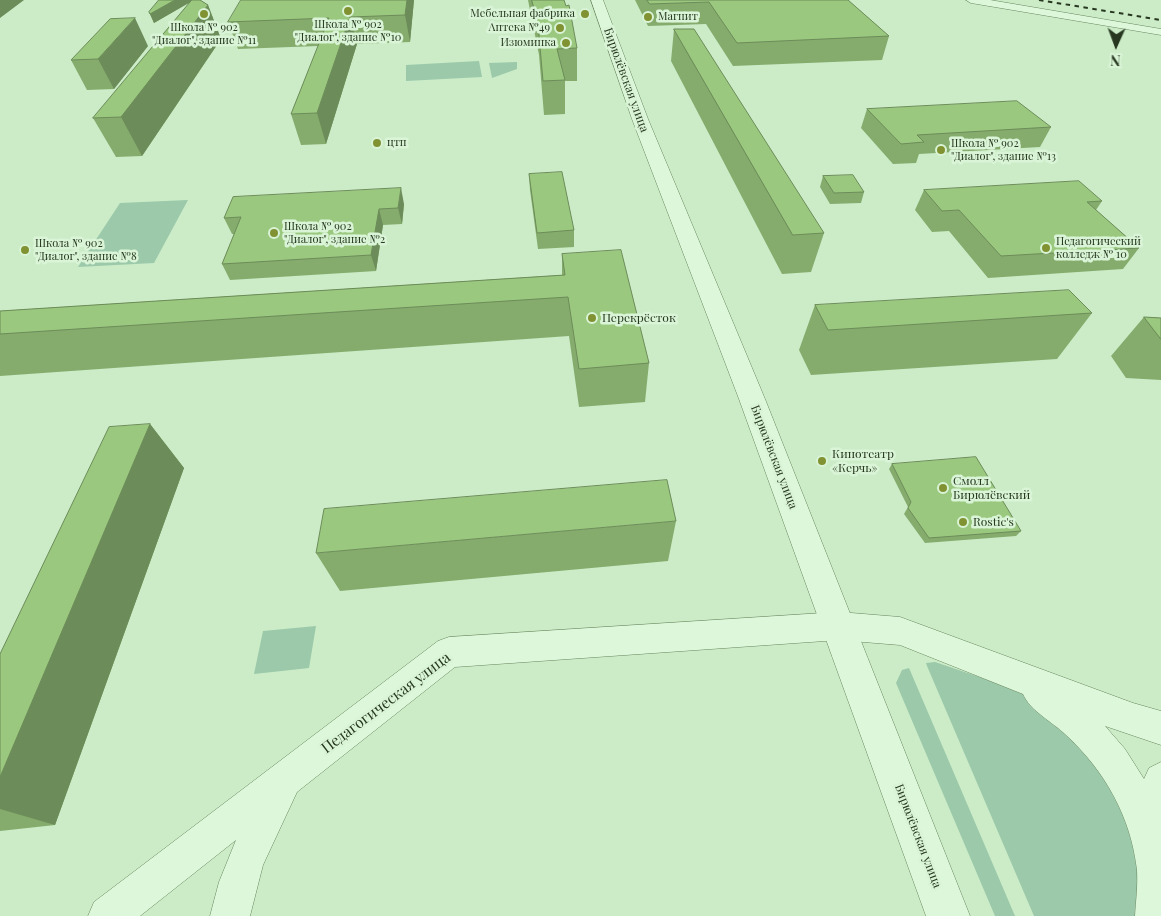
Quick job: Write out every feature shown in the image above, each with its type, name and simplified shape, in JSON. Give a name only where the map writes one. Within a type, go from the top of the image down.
[{"type":"street","name":"Бирюлёвская улица","points":[[597,0],[643,127],[752,399],[948,916]]},
{"type":"street","points":[[971,0],[1161,32]]},
{"type":"street","name":"Педагогическая улица","points":[[108,916],[449,652],[839,626],[900,631],[1009,671]]},
{"type":"street","points":[[1009,671],[1133,720],[1161,728]]},
{"type":"street","points":[[1009,671],[1056,703],[1090,734],[1110,756],[1130,787],[1142,816],[1156,876]]},
{"type":"street","points":[[230,916],[234,896],[258,832],[284,780]]},
{"type":"street","points":[[1155,916],[1157,793],[1161,780]]},
{"type":"green space","points":[[479,61],[482,77],[406,81],[406,65]]},
{"type":"green space","points":[[517,62],[517,69],[492,78],[489,63]]},
{"type":"green space","points":[[188,200],[154,263],[78,267],[120,203]]},
{"type":"green space","points":[[316,626],[309,668],[254,674],[263,631]]},
{"type":"green space","points":[[935,662],[1012,688],[1036,701],[1078,733],[1139,833],[1138,916],[1034,916],[926,663]]},
{"type":"green space","points":[[909,668],[1015,916],[995,916],[896,683],[902,670]]},
{"type":"building","points":[[159,0],[175,0],[150,14],[149,12]]},
{"type":"building","points":[[192,0],[200,0],[208,5],[121,117],[93,118]]},
{"type":"building","points":[[241,0],[407,0],[405,15],[350,17],[317,113],[291,114],[329,18],[228,22]]},
{"type":"building","points":[[532,0],[564,0],[566,6],[569,5],[577,48],[557,49],[565,80],[543,81],[538,24]]},
{"type":"building","points":[[647,0],[848,0],[889,36],[737,43],[709,2],[650,4]]},
{"type":"building","points":[[135,18],[98,59],[71,60],[110,19]]},
{"type":"building","points":[[674,29],[694,29],[824,233],[793,235]]},
{"type":"building","points":[[1017,101],[1051,127],[917,135],[924,142],[901,144],[867,109]]},
{"type":"building","points":[[562,172],[574,230],[537,233],[529,174]]},
{"type":"building","points":[[853,175],[864,192],[834,193],[823,176]]},
{"type":"building","points":[[1079,181],[1102,201],[1087,202],[1139,248],[1001,256],[959,210],[942,211],[924,190]]},
{"type":"building","points":[[401,188],[398,208],[379,209],[371,255],[222,264],[241,217],[224,218],[233,197]]},
{"type":"building","points":[[621,250],[649,363],[579,369],[568,297],[0,334],[0,311],[565,275],[562,254]]},
{"type":"building","points":[[1069,290],[1092,313],[828,330],[815,305]]},
{"type":"building","points":[[1144,317],[1161,318],[1161,339]]},
{"type":"building","points":[[150,424],[0,777],[0,654],[109,427]]},
{"type":"building","name":"Смолл Бирюлёвский","points":[[976,457],[1021,531],[929,538],[908,508],[911,502],[892,464]]},
{"type":"building","points":[[667,480],[676,521],[316,553],[324,509]]},
{"type":"railway","points":[[1039,0],[1161,20]]},
{"type":"place","name":"Школа № 902 \"Диалог\", здание №10","points":[[348,11]]},
{"type":"place","name":"Школа № 902 \"Диалог\", здание №11","points":[[204,14]]},
{"type":"place","name":"Мебельная фабрика","points":[[585,14]]},
{"type":"place","name":"Магнит","points":[[648,17]]},
{"type":"place","name":"Аптека №49","points":[[560,28]]},
{"type":"place","name":"Изюминка","points":[[566,43]]},
{"type":"place","name":"цтп","points":[[377,143]]},
{"type":"place","name":"Школа № 902 \"Диалог\", здание №13","points":[[941,150]]},
{"type":"place","name":"Школа № 902 \"Диалог\", здание №2","points":[[274,233]]},
{"type":"place","name":"Педагогический колледж № 10","points":[[1046,248]]},
{"type":"place","name":"Школа № 902 \"Диалог\", здание №8","points":[[25,250]]},
{"type":"place","name":"Перекрёсток","points":[[592,318]]},
{"type":"place","name":"Кинотеатр «Керчь»","points":[[822,461]]},
{"type":"place","name":"Смолл Бирюлёвский","points":[[943,488]]},
{"type":"place","name":"Rostic's","points":[[963,522]]}]
